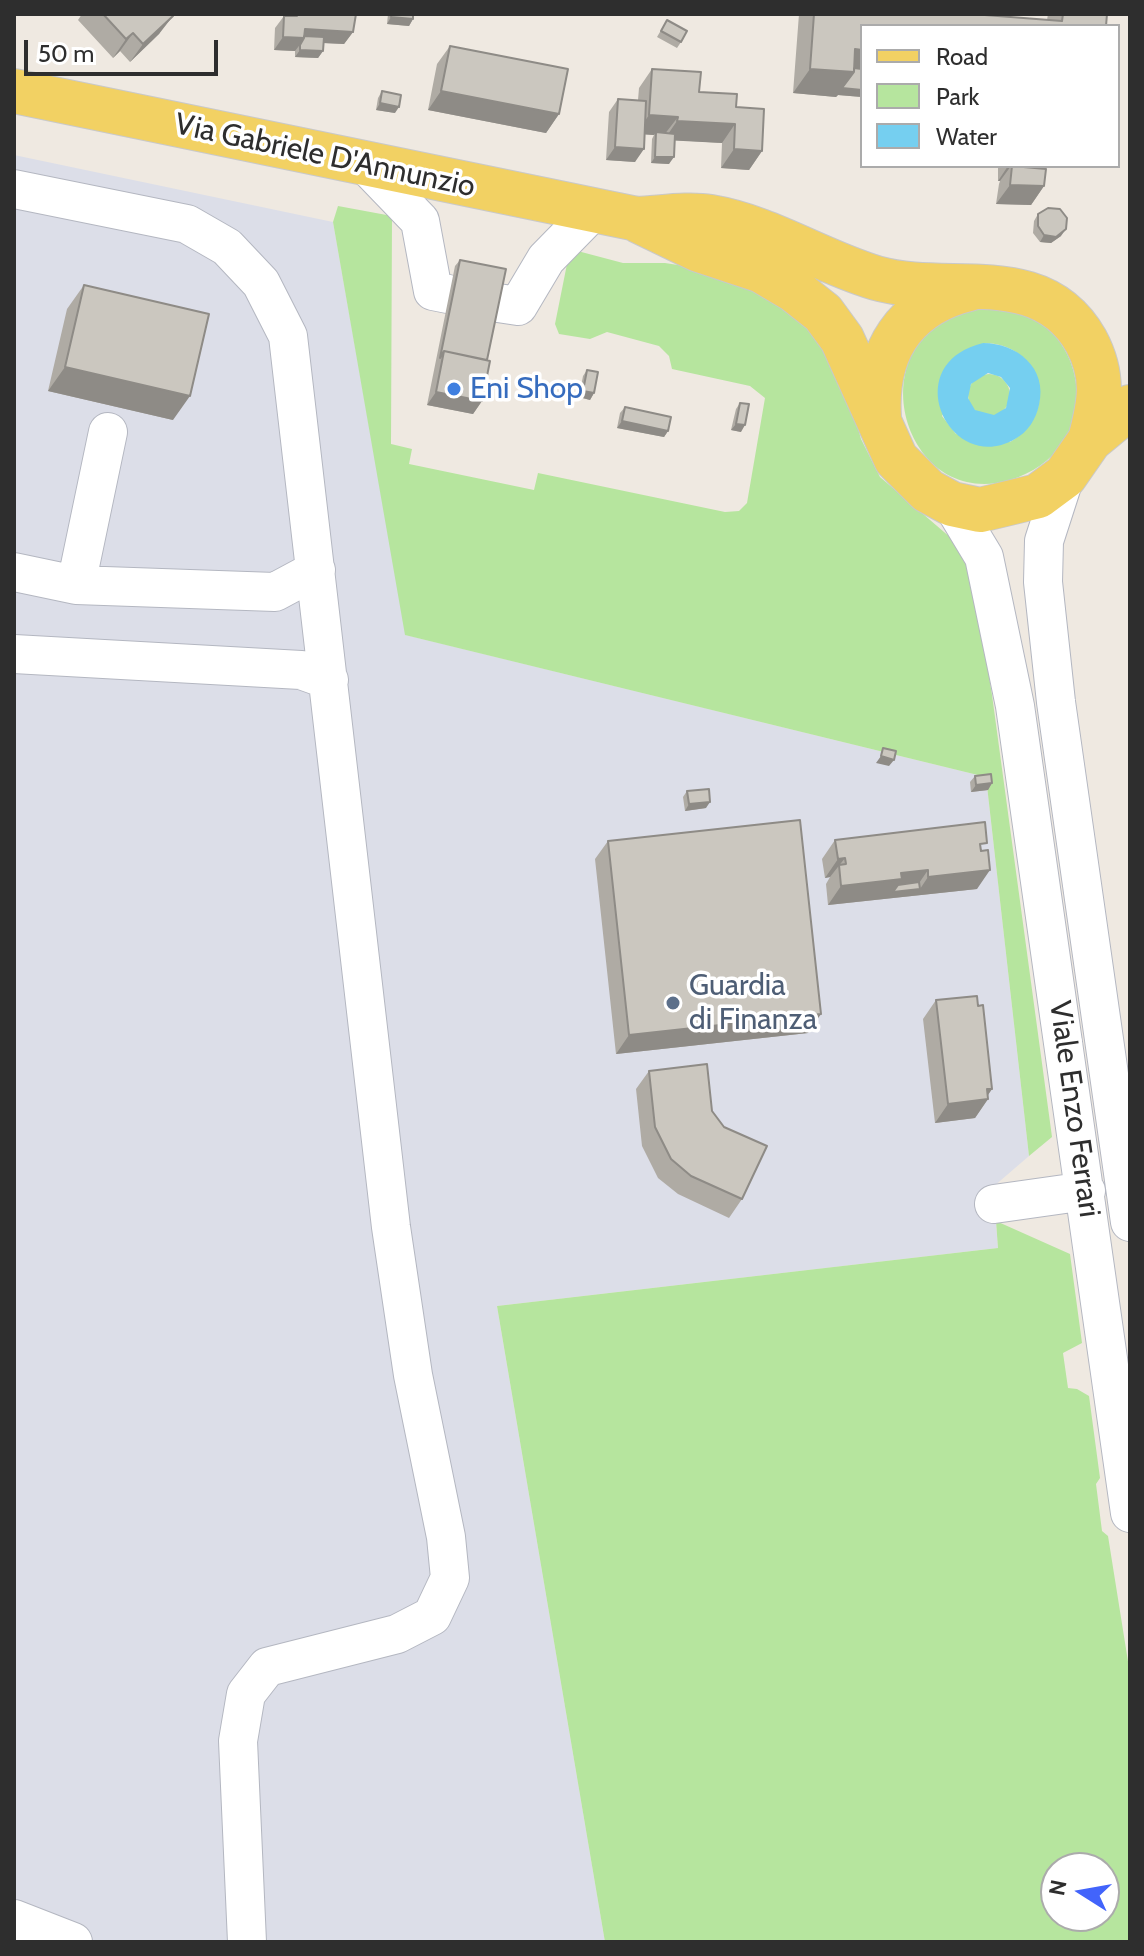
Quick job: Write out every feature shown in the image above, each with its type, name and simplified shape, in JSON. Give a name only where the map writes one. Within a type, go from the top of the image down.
[{"type":"main road","name":"Via Gabriele D'Annunzio","points":[[14,91],[367,166],[637,219]]},
{"type":"main road","points":[[637,219],[708,216],[765,233],[876,278],[905,284],[1027,291],[1051,303],[1077,326],[1130,348]]},
{"type":"main road","points":[[637,219],[699,250],[762,271],[794,290],[823,313],[842,339],[896,459],[928,491],[952,504],[980,510],[1004,507],[1038,496],[1065,476],[1090,440],[1130,407]]},
{"type":"main road","points":[[879,417],[878,391],[882,366],[892,342],[908,322],[928,305],[975,288]]},
{"type":"main road","points":[[1077,326],[1095,359],[1102,391],[1090,440]]},
{"type":"street","points":[[367,166],[420,221],[433,291],[448,294]]},
{"type":"street","points":[[14,189],[187,224],[227,247],[261,283],[288,336],[391,1227],[413,1375],[446,1537],[450,1578],[432,1616],[397,1634],[267,1667],[246,1694],[238,1741],[247,1942]]},
{"type":"street","points":[[498,303],[518,306],[546,259],[594,210]]},
{"type":"street","points":[[76,585],[108,432]]},
{"type":"street","name":"Viale Enzo Ferrari","points":[[1065,476],[1044,541],[1043,582],[1056,702],[1130,1222]]},
{"type":"street","name":"Viale Enzo Ferrari","points":[[952,504],[984,557],[1015,706],[1130,1513]]},
{"type":"street","points":[[14,572],[76,585],[275,592],[316,570]]},
{"type":"street","points":[[14,654],[301,670],[329,680]]},
{"type":"street","points":[[994,1204],[1086,1191]]},
{"type":"street","points":[[14,1919],[73,1942]]},
{"type":"shaded area","points":[[14,155],[333,222],[406,635],[986,777],[1029,1156],[993,1187],[998,1248],[497,1306],[605,1942],[14,1942]]},
{"type":"green space","points":[[338,206],[392,216],[391,444],[412,449],[409,464],[534,490],[538,473],[725,512],[739,511],[747,503],[765,398],[750,386],[672,369],[669,356],[659,346],[607,332],[590,339],[559,334],[555,324],[570,249],[623,263],[665,263],[717,271],[797,314],[844,378],[861,439],[880,477],[951,538],[965,557],[979,613],[1052,1137],[1029,1156],[986,777],[405,635],[333,222]]},
{"type":"green space","points":[[993,307],[1020,313],[1048,329],[1069,357],[1077,392],[1071,426],[1063,442],[1047,461],[1026,474],[1010,480],[971,483],[939,469],[917,443],[905,410],[905,375],[919,343],[948,319]],"holes":[[[983,343],[1003,346],[1020,354],[1031,367],[1038,382],[1040,398],[1036,414],[1026,429],[1010,442],[956,434],[942,416]]]},
{"type":"green space","points":[[989,374],[1004,380],[1010,395],[1004,410],[989,416],[974,410],[968,395],[974,380]]},
{"type":"green space","points":[[996,1221],[1070,1254],[1082,1343],[1063,1353],[1068,1388],[1089,1396],[1100,1478],[1096,1484],[1102,1531],[1108,1536],[1130,1674],[1130,1942],[605,1942],[497,1306],[998,1248]]},
{"type":"water","points":[[983,343],[1007,347],[1027,360],[1039,380],[1041,392],[1036,415],[1024,433],[991,447],[970,443],[953,431],[942,413],[938,393],[942,372],[957,355]],"holes":[[[988,373],[1001,377],[1010,388],[1006,408],[994,415],[975,410],[968,398],[971,384]]]},
{"type":"building","points":[[103,14],[173,16],[143,44],[133,33],[126,39]]},
{"type":"building","points":[[356,14],[353,32],[305,29],[304,38],[283,37],[284,16]]},
{"type":"building","points":[[392,14],[413,14],[413,19],[391,17]]},
{"type":"building","points":[[814,14],[972,14],[1062,21],[1063,14],[1107,14],[1106,24],[860,24],[860,50],[855,49],[854,72],[810,69]]},
{"type":"building","points":[[667,20],[687,31],[681,42],[661,31]]},
{"type":"building","points":[[304,36],[324,37],[323,51],[300,50]]},
{"type":"building","points":[[450,46],[568,69],[559,114],[441,91]]},
{"type":"building","points":[[854,68],[860,69],[860,90],[842,88]]},
{"type":"building","points":[[652,69],[701,72],[699,92],[737,94],[736,107],[764,109],[762,151],[734,149],[735,124],[677,121],[678,117],[649,115]]},
{"type":"building","points":[[382,91],[401,95],[399,107],[380,103]]},
{"type":"building","points":[[618,99],[646,101],[644,149],[615,147]]},
{"type":"building","points":[[656,132],[675,134],[674,157],[655,157]]},
{"type":"building","points":[[1012,168],[1046,169],[1044,186],[1010,185]]},
{"type":"building","points":[[1048,208],[1060,209],[1067,218],[1066,229],[1056,237],[1044,235],[1038,226],[1038,214]]},
{"type":"building","points":[[460,260],[506,269],[487,360],[444,351],[440,358]]},
{"type":"building","points":[[84,285],[209,314],[190,396],[65,367]]},
{"type":"building","points":[[444,351],[490,361],[482,401],[436,392]]},
{"type":"building","points":[[587,370],[598,372],[594,393],[583,391]]},
{"type":"building","points":[[740,403],[749,404],[745,425],[736,424]]},
{"type":"building","points":[[625,407],[671,417],[668,431],[622,421]]},
{"type":"building","points":[[883,748],[896,751],[894,760],[881,756]]},
{"type":"building","points":[[991,774],[992,783],[976,785],[975,776]]},
{"type":"building","points":[[709,789],[710,802],[689,804],[687,791]]},
{"type":"building","points":[[800,820],[821,1014],[629,1035],[608,841]]},
{"type":"building","points":[[985,822],[987,843],[980,844],[981,851],[988,850],[990,870],[928,877],[928,870],[901,873],[902,879],[841,886],[839,865],[846,864],[845,858],[838,859],[835,840]]},
{"type":"building","points":[[919,882],[920,889],[893,892],[898,885]]},
{"type":"building","points":[[977,996],[978,1006],[983,1005],[992,1089],[987,1089],[988,1099],[948,1104],[936,1000]]},
{"type":"building","points":[[707,1064],[712,1111],[724,1127],[767,1146],[742,1199],[691,1176],[671,1159],[655,1127],[649,1071]]},
{"type":"place","name":"Eni Shop","points":[[454,389]]},
{"type":"place","name":"Guardia di Finanza","points":[[673,1003]]}]
